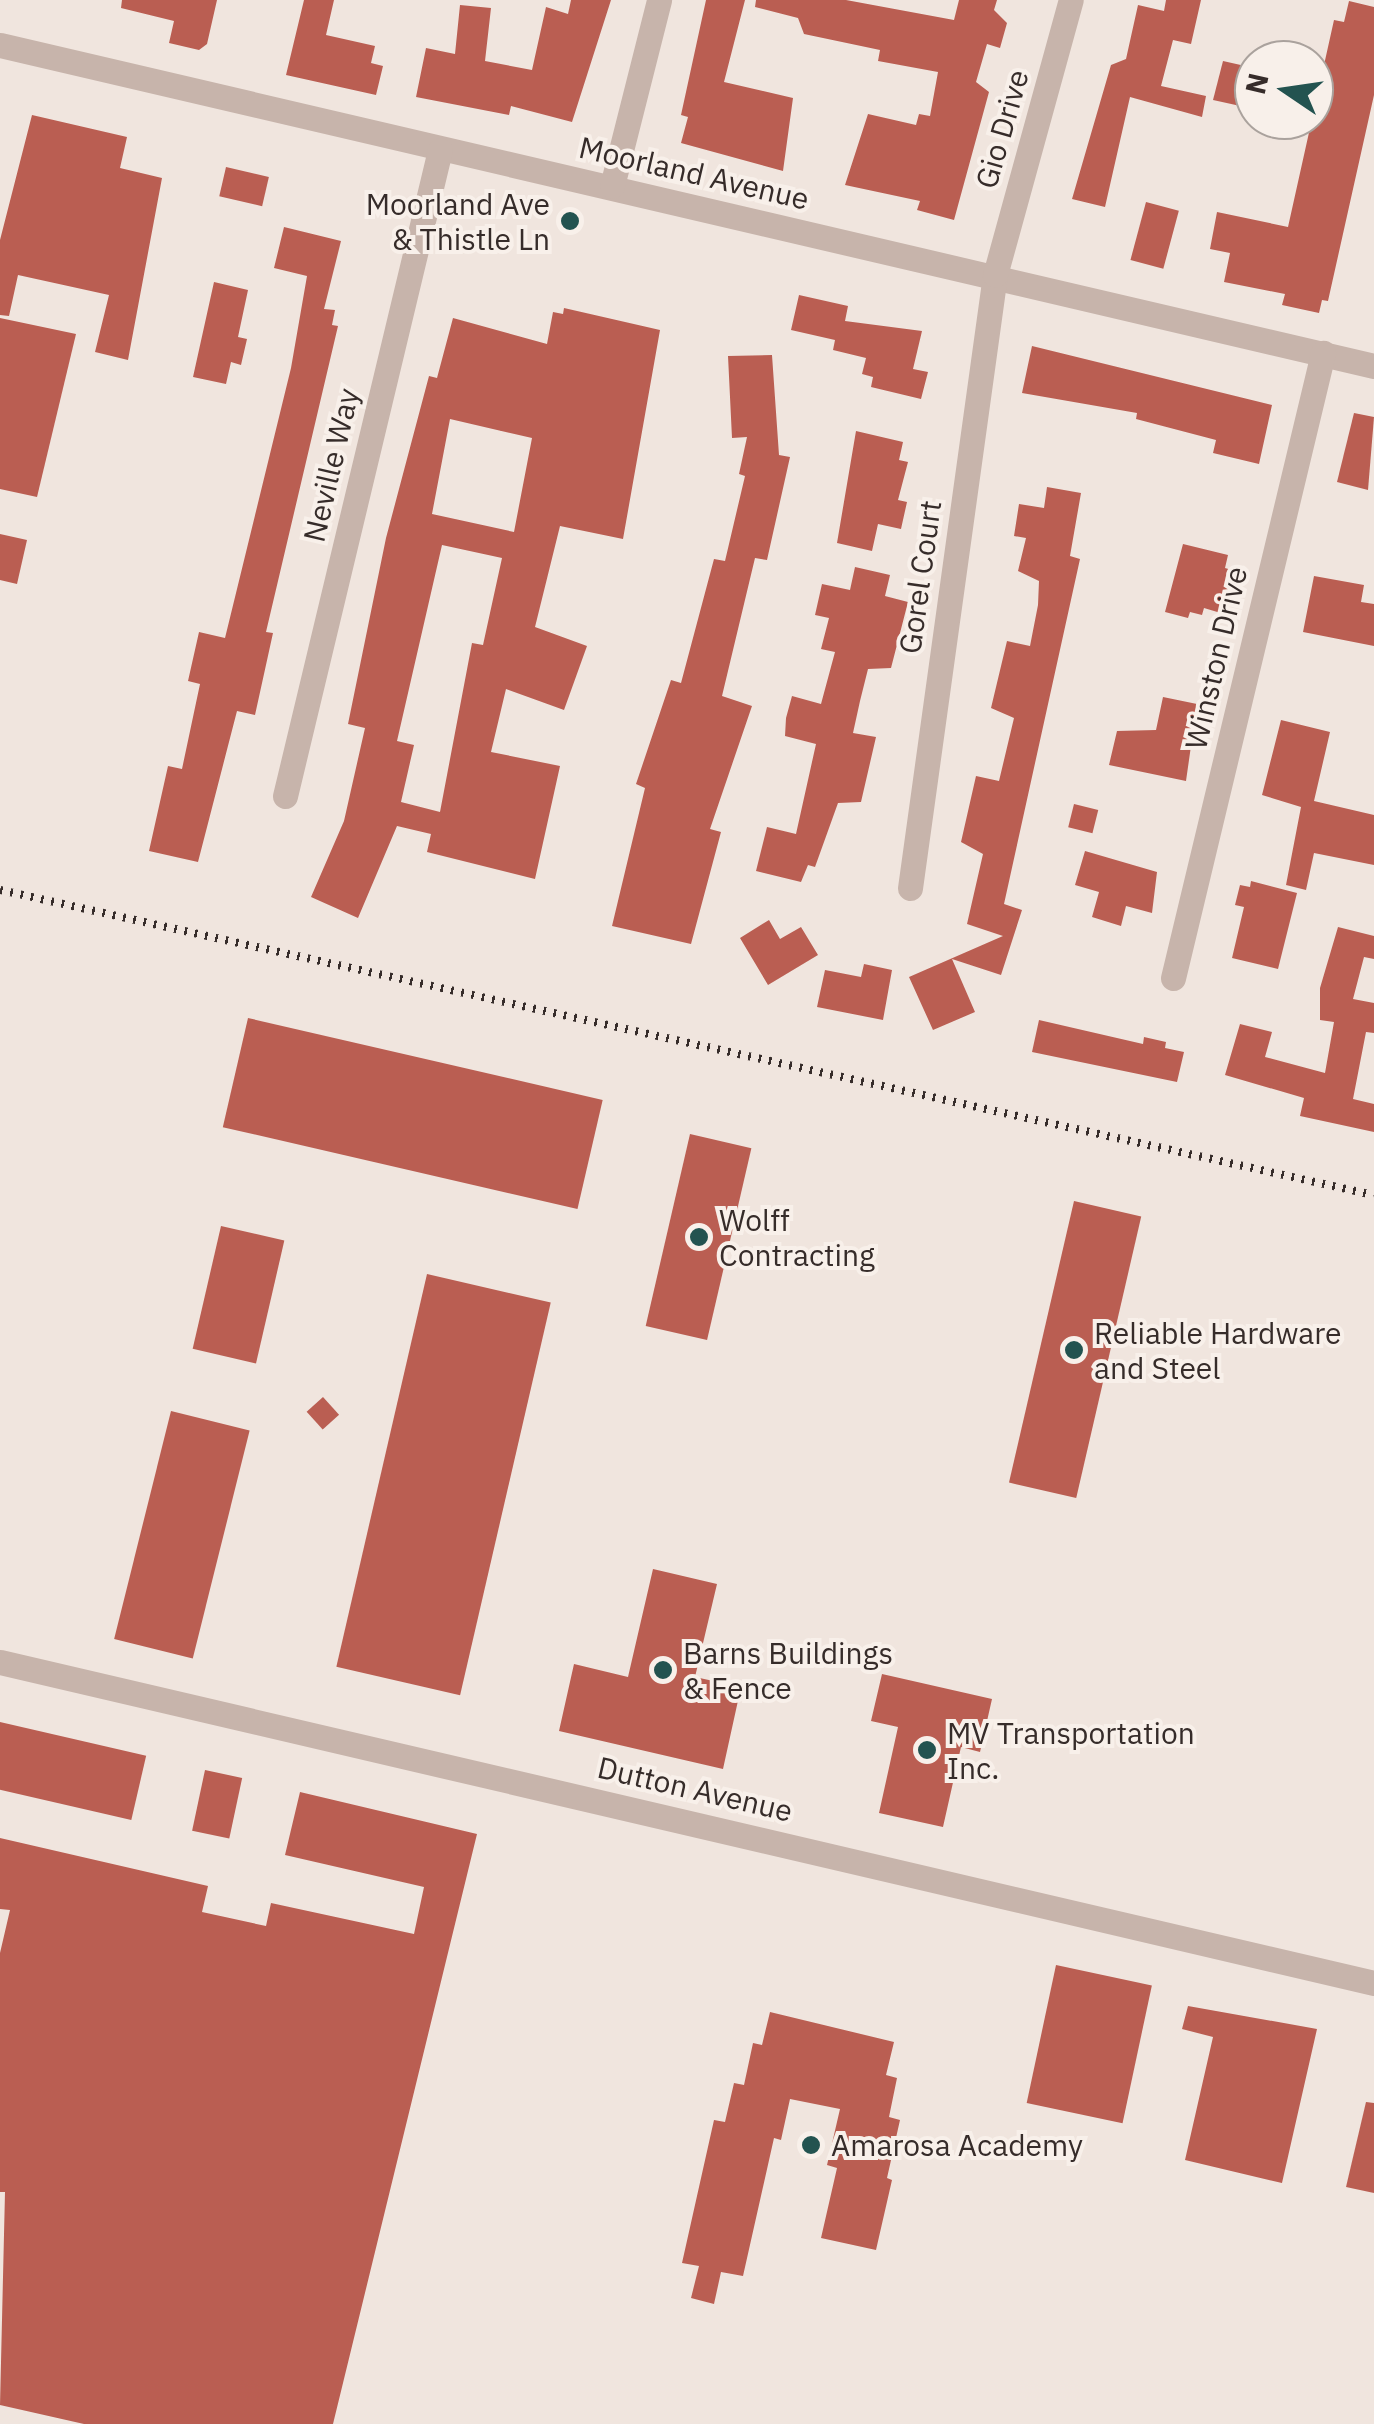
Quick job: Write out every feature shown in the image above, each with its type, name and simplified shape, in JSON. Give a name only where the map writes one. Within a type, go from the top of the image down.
[{"type":"street","points":[[612,186],[659,0]]},
{"type":"street","name":"Gio Drive","points":[[995,275],[1072,0]]},
{"type":"street","name":"Moorland Avenue","points":[[2,53],[612,186],[1374,366]]},
{"type":"street","name":"Neville Way","points":[[285,796],[440,150]]},
{"type":"street","name":"Gorel Court","points":[[910,888],[995,275]]},
{"type":"street","name":"Winston Drive","points":[[1173,978],[1323,353]]},
{"type":"street","name":"Dutton Avenue","points":[[0,1662],[1374,1983]]},
{"type":"building","points":[[122,0],[217,0],[207,44],[199,50],[169,43],[174,21],[121,8]]},
{"type":"building","points":[[304,0],[334,0],[326,35],[375,46],[371,63],[383,66],[376,95],[286,75]]},
{"type":"building","points":[[571,0],[611,0],[572,122],[511,106],[509,115],[416,97],[426,48],[455,54],[460,5],[491,8],[485,61],[532,70],[546,7],[568,14]]},
{"type":"building","points":[[706,0],[745,0],[724,82],[793,98],[783,171],[681,143],[688,117],[681,115]]},
{"type":"building","points":[[756,0],[846,0],[954,20],[959,0],[997,0],[994,10],[1007,23],[1000,48],[987,44],[976,82],[989,92],[954,220],[917,210],[920,201],[845,185],[868,114],[916,125],[919,114],[930,116],[938,72],[878,61],[880,50],[804,34],[798,18],[755,7]]},
{"type":"building","points":[[1166,0],[1201,0],[1191,44],[1173,40],[1161,86],[1206,96],[1202,117],[1130,97],[1105,207],[1072,199],[1111,65],[1126,59],[1138,5],[1164,11]]},
{"type":"building","points":[[1349,1],[1374,7],[1374,95],[1328,301],[1322,300],[1319,313],[1282,305],[1285,294],[1224,282],[1230,253],[1210,249],[1217,212],[1288,227],[1307,140],[1334,140],[1334,40],[1330,40],[1334,20],[1344,22]]},
{"type":"building","points":[[1223,61],[1234,63],[1234,105],[1213,100]]},
{"type":"building","points":[[32,115],[127,137],[120,168],[162,178],[128,360],[95,352],[109,295],[18,275],[9,316],[0,315],[0,240]]},
{"type":"building","points":[[226,167],[269,177],[262,206],[219,196]]},
{"type":"building","points":[[1146,202],[1179,211],[1163,269],[1130,260]]},
{"type":"building","points":[[284,227],[341,241],[324,309],[335,310],[332,325],[338,326],[266,632],[273,633],[255,715],[237,711],[198,862],[149,851],[168,766],[182,769],[200,684],[188,681],[199,632],[225,638],[291,368],[307,276],[274,268]]},
{"type":"building","points":[[214,282],[248,290],[238,337],[247,339],[241,365],[231,362],[226,384],[193,377]]},
{"type":"building","points":[[799,295],[848,306],[845,321],[922,331],[913,369],[928,372],[921,399],[871,387],[873,377],[862,374],[866,358],[833,350],[835,340],[791,330]]},
{"type":"building","points":[[564,308],[660,330],[623,539],[560,526],[535,627],[587,646],[564,710],[506,689],[491,752],[560,766],[535,879],[427,852],[431,834],[397,826],[358,918],[311,897],[344,821],[365,728],[348,724],[386,538],[429,376],[437,378],[453,318],[547,344],[553,312],[563,314]],"holes":[[[450,419],[532,438],[514,532],[432,514]],[[442,545],[502,558],[483,645],[472,643],[440,812],[401,802],[414,745],[397,741]]]},
{"type":"building","points":[[0,318],[76,334],[37,497],[0,489]]},
{"type":"building","points":[[1032,346],[1272,405],[1259,464],[1213,453],[1216,440],[1136,419],[1137,413],[1022,393]]},
{"type":"building","points":[[772,355],[779,455],[790,457],[767,560],[755,558],[722,696],[752,706],[710,829],[721,832],[691,944],[612,926],[645,788],[636,784],[671,680],[681,683],[714,559],[725,561],[745,476],[739,474],[747,437],[732,438],[728,356]]},
{"type":"building","points":[[1354,413],[1374,417],[1368,490],[1337,482]]},
{"type":"building","points":[[856,431],[903,442],[899,460],[908,462],[898,500],[907,502],[901,529],[878,524],[872,551],[837,543]]},
{"type":"building","points":[[1047,487],[1081,493],[1070,556],[1080,559],[1004,904],[1022,910],[1001,975],[952,959],[975,1012],[933,1030],[909,977],[1003,936],[967,924],[983,854],[961,842],[976,776],[999,781],[1014,718],[991,708],[1007,641],[1030,646],[1038,605],[1039,581],[1018,571],[1026,538],[1014,536],[1019,504],[1044,508]]},
{"type":"building","points":[[0,534],[27,540],[17,584],[0,580]]},
{"type":"building","points":[[1183,544],[1228,555],[1225,568],[1235,571],[1224,614],[1204,608],[1202,615],[1190,612],[1188,618],[1165,612]]},
{"type":"building","points":[[855,567],[890,575],[885,596],[908,602],[891,668],[868,669],[860,701],[853,733],[876,737],[861,802],[838,803],[815,867],[808,865],[801,882],[756,871],[767,827],[796,834],[816,744],[785,736],[786,718],[792,696],[821,704],[835,652],[821,649],[829,618],[815,615],[822,584],[850,590]]},
{"type":"building","points":[[1314,576],[1364,585],[1361,602],[1374,604],[1374,646],[1303,632]]},
{"type":"building","points":[[1163,697],[1197,704],[1186,781],[1109,765],[1117,731],[1156,730]]},
{"type":"building","points":[[1281,720],[1330,732],[1314,801],[1374,815],[1374,865],[1314,853],[1306,890],[1286,885],[1301,807],[1262,795]]},
{"type":"building","points":[[1074,804],[1098,810],[1092,833],[1068,827]]},
{"type":"building","points":[[1085,851],[1157,872],[1152,913],[1126,906],[1121,926],[1092,917],[1099,892],[1075,885]]},
{"type":"building","points":[[1251,881],[1297,893],[1278,969],[1232,958],[1244,907],[1235,905],[1240,885],[1250,887]]},
{"type":"building","points":[[769,920],[780,939],[801,927],[818,955],[768,985],[740,938]]},
{"type":"building","points":[[1338,927],[1374,936],[1374,959],[1364,957],[1353,999],[1374,1003],[1374,1033],[1366,1032],[1353,1099],[1374,1104],[1374,1132],[1300,1116],[1304,1098],[1225,1075],[1240,1024],[1272,1032],[1265,1057],[1325,1073],[1334,1022],[1320,1020],[1320,988]]},
{"type":"building","points":[[864,964],[892,970],[883,1020],[817,1007],[825,970],[861,977]]},
{"type":"building","points":[[248,1018],[603,1100],[577,1209],[223,1127]]},
{"type":"building","points":[[1039,1020],[1143,1044],[1144,1037],[1166,1042],[1165,1048],[1184,1052],[1177,1082],[1032,1052]]},
{"type":"building","name":"Wolff Contracting","points":[[690,1134],[751,1148],[707,1340],[646,1326]]},
{"type":"building","name":"Reliable Hardware and Steel","points":[[1074,1201],[1141,1217],[1076,1498],[1009,1483]]},
{"type":"building","points":[[221,1226],[284,1241],[256,1363],[193,1349]]},
{"type":"building","points":[[427,1274],[551,1303],[460,1695],[336,1667]]},
{"type":"building","points":[[323,1397],[339,1415],[323,1430],[307,1412]]},
{"type":"building","points":[[171,1411],[250,1431],[193,1659],[114,1639]]},
{"type":"building","name":"Barns Buildings & Fence","points":[[653,1569],[717,1584],[695,1677],[741,1687],[723,1769],[559,1731],[574,1664],[628,1677]]},
{"type":"building","name":"MV Transportation Inc.","points":[[882,1674],[992,1699],[980,1752],[961,1747],[943,1827],[879,1813],[898,1727],[871,1721]]},
{"type":"building","points":[[0,1722],[146,1756],[131,1820],[0,1790]]},
{"type":"building","points":[[205,1770],[242,1778],[229,1839],[192,1831]]},
{"type":"building","points":[[300,1792],[477,1834],[333,2424],[84,2424],[0,2405],[5,2192],[0,2192],[0,1953],[10,1910],[0,1909],[0,1838],[208,1886],[202,1912],[266,1926],[271,1903],[414,1934],[424,1887],[285,1855]]},
{"type":"building","points":[[1056,1965],[1152,1985],[1123,2123],[1027,2103]]},
{"type":"building","points":[[1188,2006],[1317,2029],[1282,2183],[1185,2160],[1213,2037],[1182,2029]]},
{"type":"building","points":[[770,2012],[894,2042],[886,2075],[897,2078],[889,2117],[900,2120],[887,2178],[892,2180],[876,2250],[821,2238],[837,2168],[827,2165],[840,2109],[790,2099],[781,2140],[774,2138],[743,2276],[721,2272],[714,2304],[691,2298],[699,2266],[682,2263],[714,2120],[725,2122],[734,2083],[744,2085],[753,2043],[762,2045]]},
{"type":"building","points":[[1366,2102],[1374,2103],[1374,2193],[1346,2187]]},
{"type":"railway","points":[[0,890],[1374,1195]]},
{"type":"place","name":"Moorland Ave & Thistle Ln","points":[[570,221]]},
{"type":"place","name":"Wolff Contracting","points":[[699,1237]]},
{"type":"place","name":"Reliable Hardware and Steel","points":[[1074,1350]]},
{"type":"place","name":"Barns Buildings & Fence","points":[[663,1670]]},
{"type":"place","name":"MV Transportation Inc.","points":[[927,1750]]},
{"type":"place","name":"Amarosa Academy","points":[[811,2145]]}]
